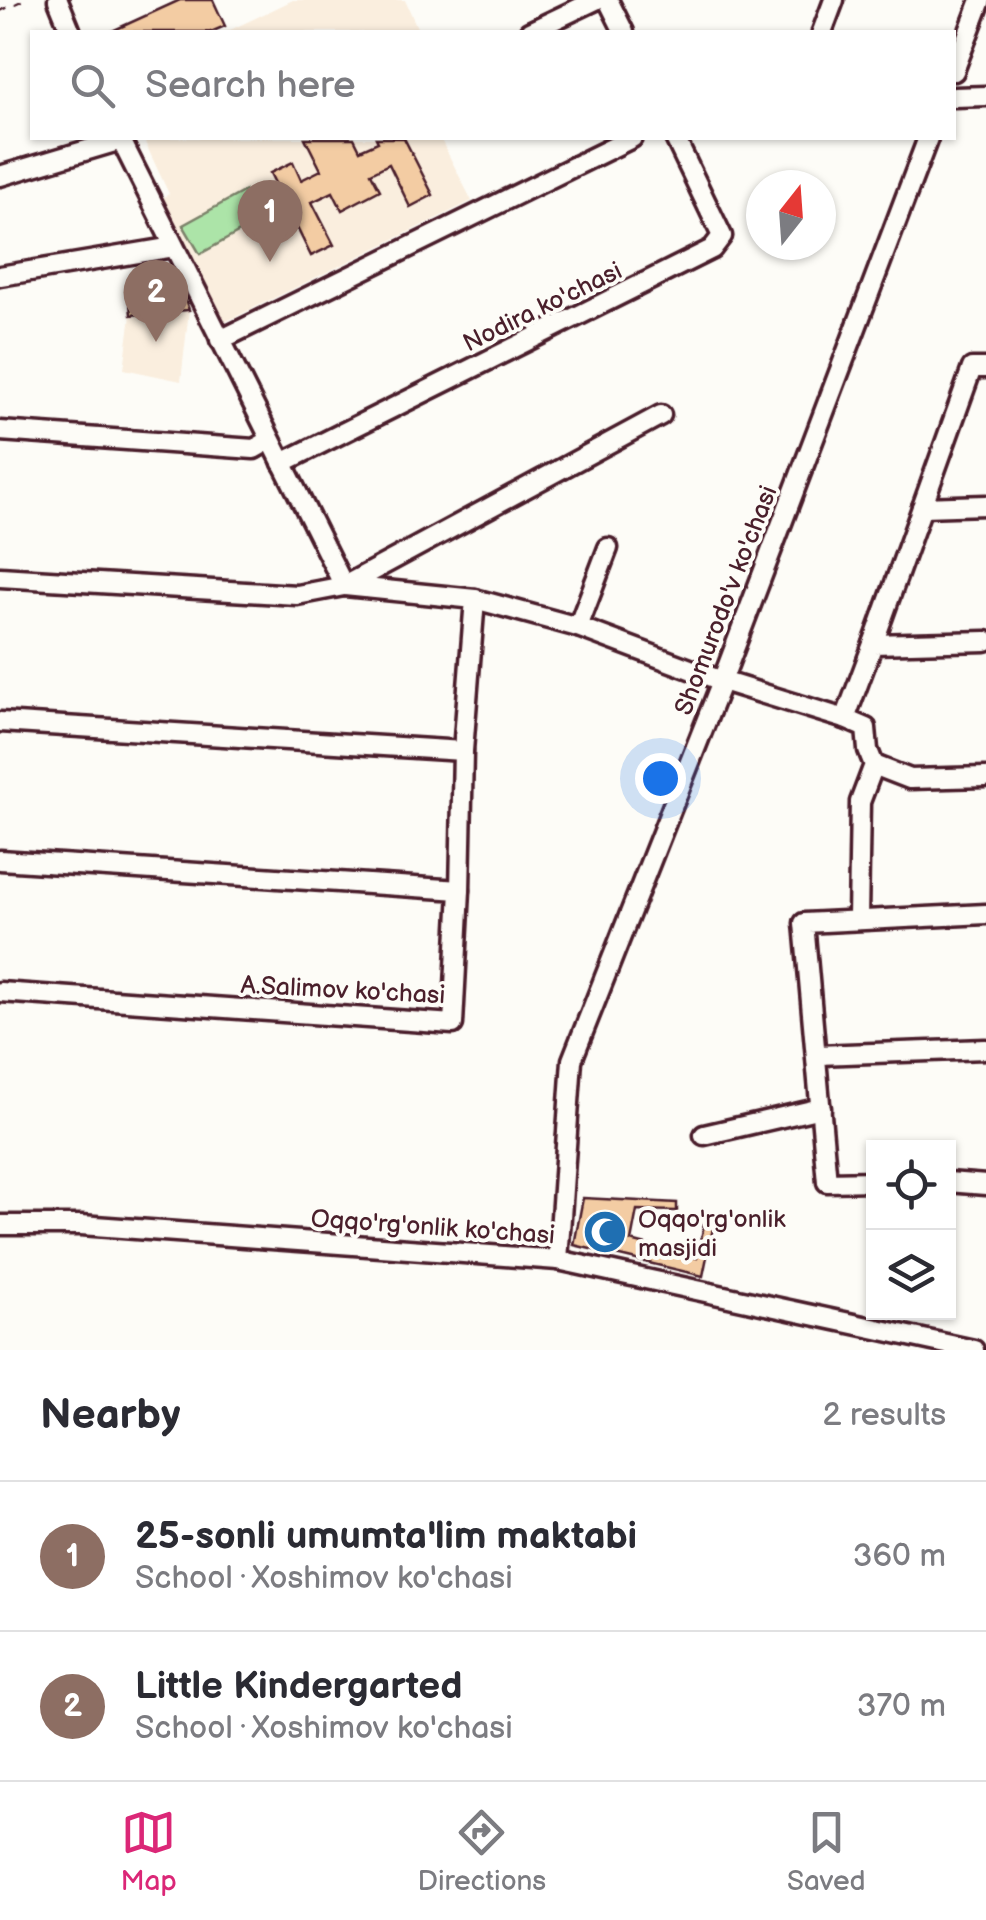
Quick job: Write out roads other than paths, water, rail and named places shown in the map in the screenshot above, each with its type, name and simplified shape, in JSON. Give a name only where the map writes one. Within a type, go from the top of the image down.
[{"type":"street","points":[[58,0],[70,30]]},
{"type":"street","points":[[533,30],[596,0]]},
{"type":"street","points":[[608,0],[623,30]]},
{"type":"street","points":[[823,30],[834,0]]},
{"type":"street","points":[[956,66],[980,0]]},
{"type":"street","points":[[956,97],[986,96]]},
{"type":"street","points":[[0,176],[118,140]]},
{"type":"street","points":[[121,140],[344,586]]},
{"type":"street","points":[[220,340],[628,140]]},
{"type":"street","name":"Nodira ko'chasi","points":[[282,463],[712,249],[722,236],[676,140]]},
{"type":"street","name":"Shomurodo'v ko'chasi","points":[[558,1260],[572,1060],[722,681],[927,140]]},
{"type":"street","points":[[0,276],[174,247]]},
{"type":"street","points":[[845,719],[972,368],[986,368]]},
{"type":"street","points":[[0,578],[297,596],[344,586],[661,415]]},
{"type":"street","points":[[0,431],[254,449],[270,440]]},
{"type":"street","points":[[922,507],[986,506]]},
{"type":"street","points":[[578,628],[608,548]]},
{"type":"street","points":[[344,586],[476,600],[578,628],[866,728],[874,765],[860,802],[858,918]]},
{"type":"street","points":[[0,860],[460,890],[463,751],[476,600]]},
{"type":"street","points":[[873,644],[986,641]]},
{"type":"street","points":[[0,722],[463,751]]},
{"type":"street","points":[[874,765],[910,779],[986,777]]},
{"type":"street","name":"A.Salimov ko'chasi","points":[[0,992],[453,1024],[460,890]]},
{"type":"street","points":[[866,1181],[827,1182],[804,923],[986,914]]},
{"type":"street","points":[[817,1055],[986,1048]]},
{"type":"street","points":[[704,1135],[821,1108]]},
{"type":"street","points":[[956,1182],[986,1184]]},
{"type":"street","name":"Oqqo'rg'onlik ko'chasi","points":[[0,1225],[81,1225],[558,1260],[974,1350]]},
{"type":"place","name":"25-sonli umumta'lim maktabi","points":[[270,262]]},
{"type":"place","name":"Little Kindergarted","points":[[156,342]]},
{"type":"place","name":"Oqqo'rg'onlik masjidi","points":[[605,1232]]}]
